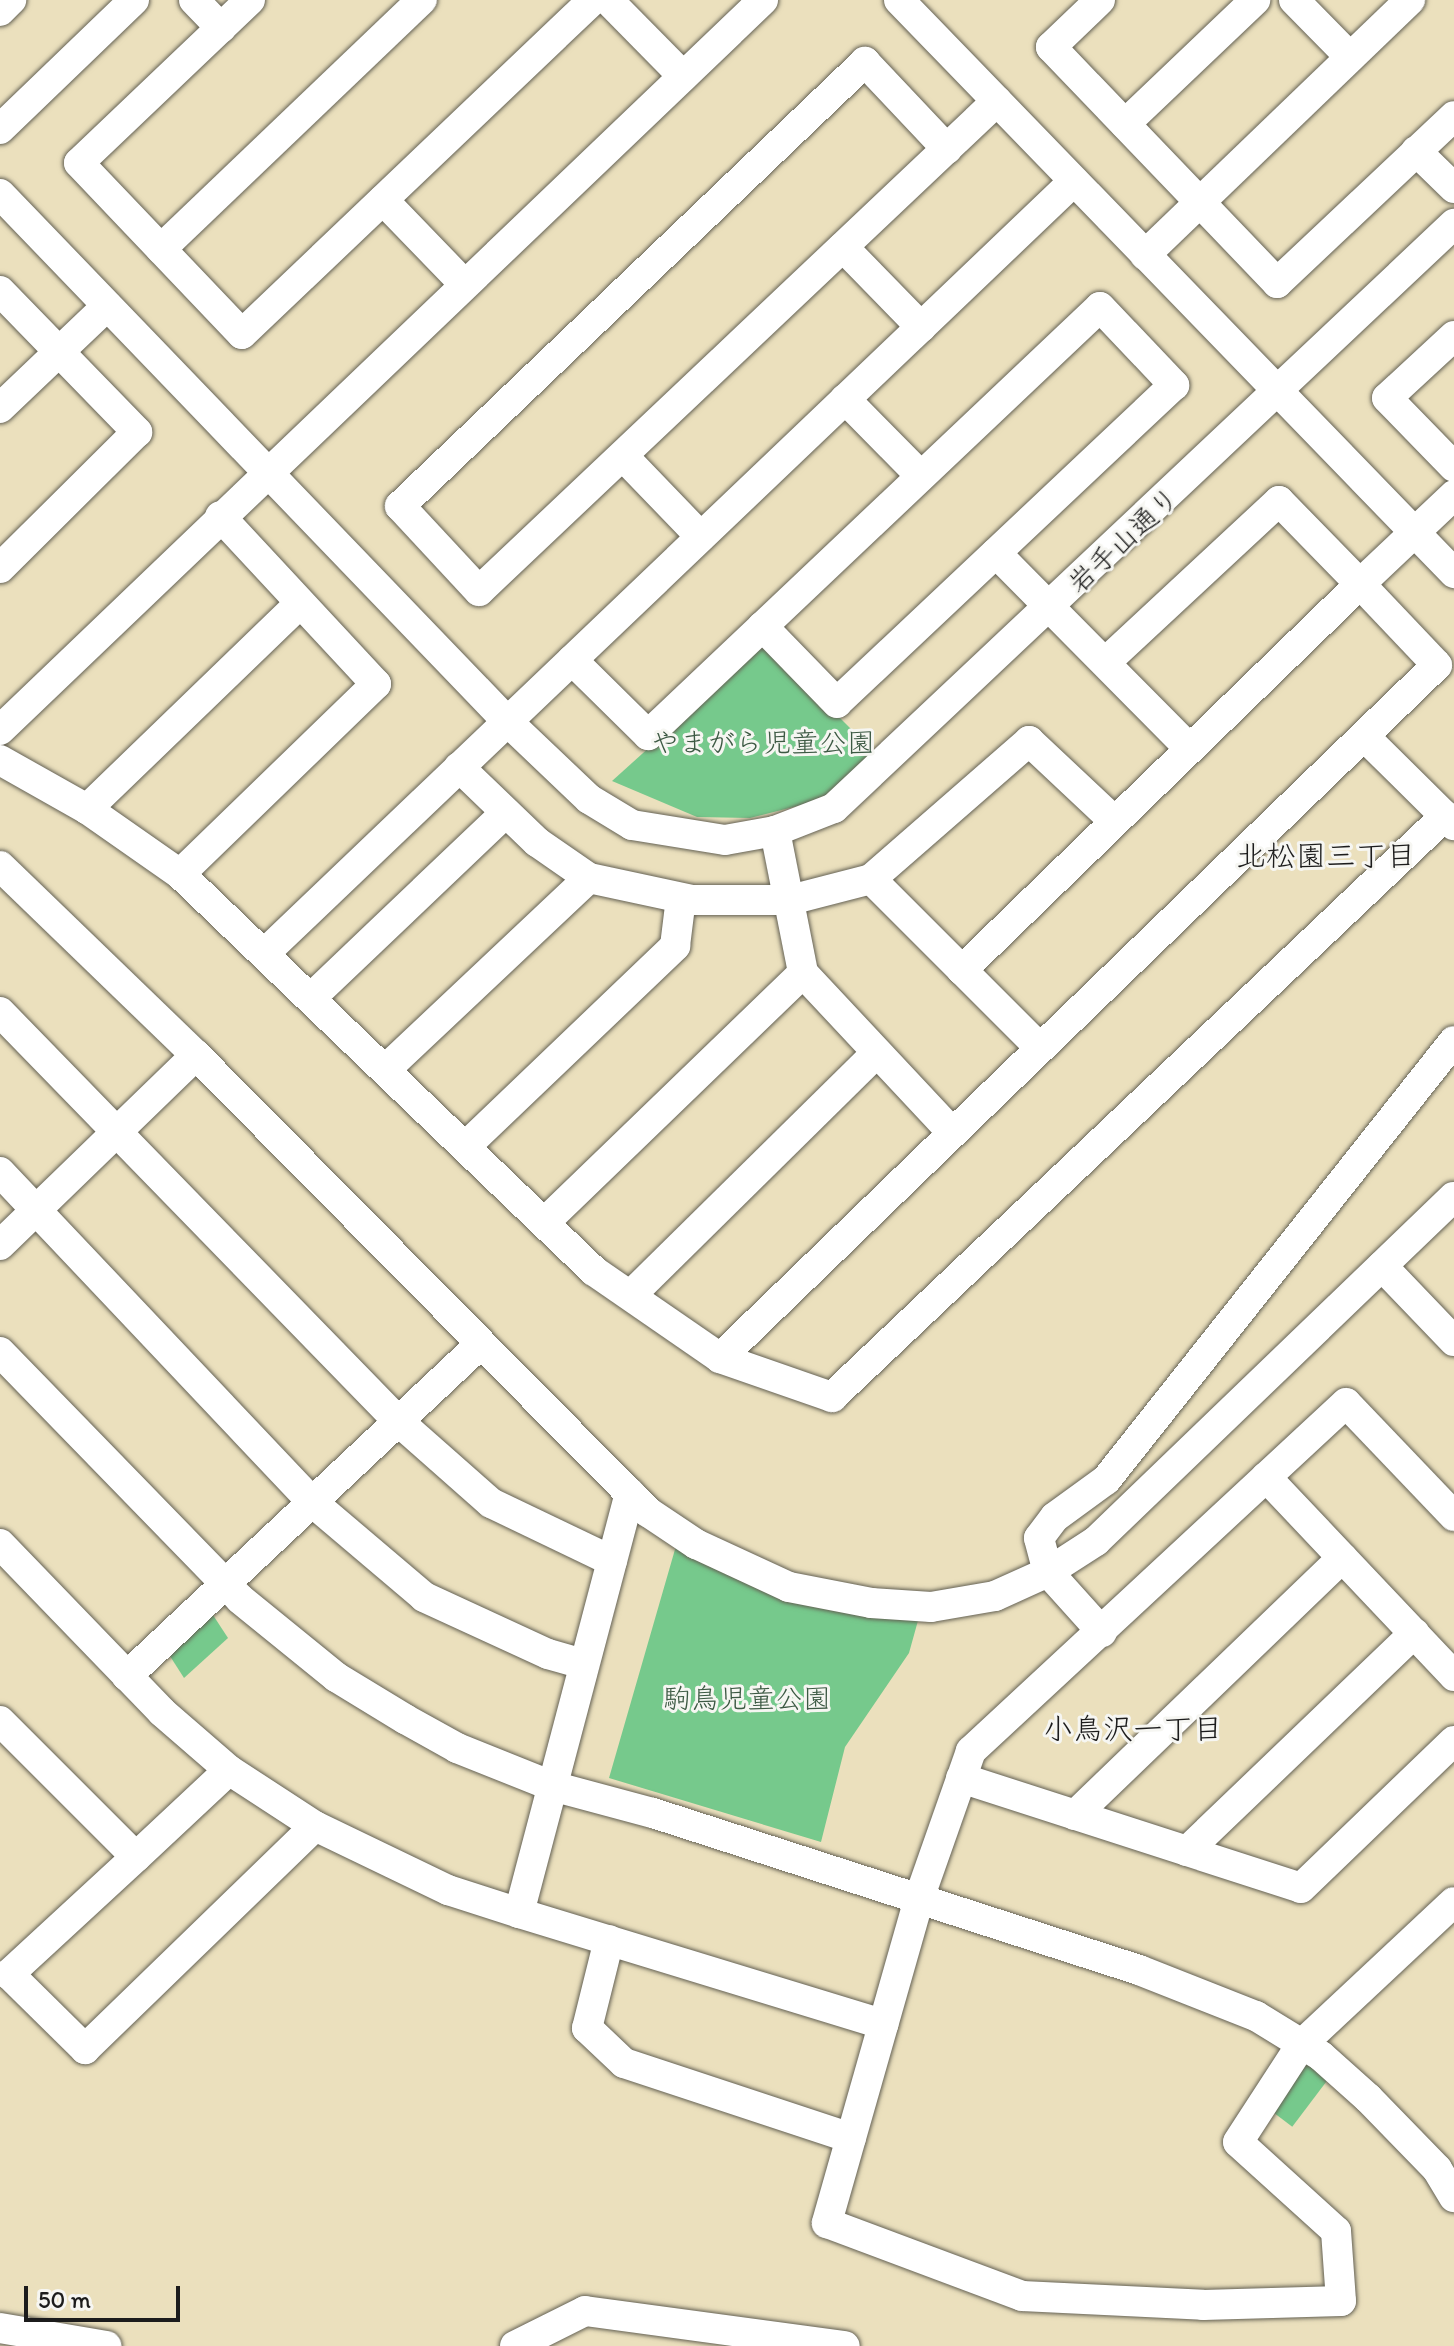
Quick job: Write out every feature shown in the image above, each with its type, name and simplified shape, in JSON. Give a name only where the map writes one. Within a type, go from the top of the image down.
[{"type":"street","points":[[0,11],[11,0]]},
{"type":"street","points":[[0,129],[134,0]]},
{"type":"street","points":[[194,0],[221,28]]},
{"type":"street","points":[[250,0],[79,163],[242,334],[593,0]]},
{"type":"street","points":[[161,249],[422,0]]},
{"type":"street","points":[[608,0],[683,76]]},
{"type":"street","points":[[0,730],[220,516],[763,0]]},
{"type":"street","points":[[1100,0],[1051,47],[1277,283],[1454,116]]},
{"type":"street","points":[[1125,124],[1255,0]]},
{"type":"street","points":[[1294,0],[1350,57]]},
{"type":"street","points":[[1145,255],[1410,0]]},
{"type":"street","points":[[914,5],[997,101],[1454,573]]},
{"type":"street","points":[[947,149],[865,62],[400,506],[479,591],[623,456],[947,149],[997,101]]},
{"type":"street","points":[[1416,151],[1454,188]]},
{"type":"street","points":[[265,953],[1074,181]]},
{"type":"street","name":"岩手山通り","points":[[0,194],[507,721],[589,799],[632,825],[725,840],[775,831],[834,808],[1278,394],[1454,224]]},
{"type":"street","points":[[383,200],[464,284]]},
{"type":"street","points":[[843,247],[921,327]]},
{"type":"street","points":[[0,291],[137,432],[0,568]]},
{"type":"street","points":[[0,408],[107,306]]},
{"type":"street","points":[[572,660],[648,735],[762,626],[1100,307],[1174,385],[837,703],[762,626]]},
{"type":"street","points":[[1454,336],[1387,398],[1454,467]]},
{"type":"street","points":[[845,399],[921,476]]},
{"type":"street","points":[[623,456],[701,537]]},
{"type":"street","points":[[962,970],[1113,820],[1454,495]]},
{"type":"street","points":[[720,1358],[1364,736],[1446,673],[1279,501],[1106,662]]},
{"type":"street","points":[[180,874],[376,684],[220,516]]},
{"type":"street","points":[[996,553],[1189,748]]},
{"type":"street","points":[[87,809],[300,603]]},
{"type":"street","points":[[0,760],[87,809],[180,874],[594,1271],[720,1358],[832,1397],[1450,821],[1364,736]]},
{"type":"street","points":[[459,767],[537,842],[589,878],[681,898],[790,900],[871,879],[1029,741],[1113,820]]},
{"type":"street","points":[[311,998],[506,812]]},
{"type":"street","points":[[775,831],[803,973],[875,1054],[952,1132]]},
{"type":"street","points":[[0,866],[196,1055],[630,1493],[660,1520],[735,1566],[789,1587],[857,1600],[931,1607],[995,1596],[1048,1572],[1096,1541],[1454,1197]]},
{"type":"street","points":[[385,1070],[589,878]]},
{"type":"street","points":[[871,879],[1040,1048]]},
{"type":"street","points":[[465,1147],[675,946],[681,898]]},
{"type":"street","points":[[544,1223],[803,973]]},
{"type":"street","points":[[0,1012],[398,1421],[491,1503],[612,1561]]},
{"type":"street","points":[[1102,1632],[1048,1572],[1039,1538],[1055,1517],[1106,1480],[1454,1041]]},
{"type":"street","points":[[631,1295],[875,1054]]},
{"type":"street","points":[[0,1245],[196,1055]]},
{"type":"street","points":[[0,1172],[311,1501],[424,1597],[548,1654],[584,1664]]},
{"type":"street","points":[[1382,1266],[1454,1341]]},
{"type":"street","points":[[127,1676],[481,1344]]},
{"type":"street","points":[[0,1352],[226,1584],[336,1677],[457,1748],[552,1786],[653,1813],[1139,1970],[1256,2016],[1301,2045],[1368,2098],[1437,2169],[1454,2197]]},
{"type":"street","points":[[1454,1516],[1346,1403],[971,1751],[919,1899],[827,2223],[1022,2296],[1203,2305],[1341,2301],[1336,2231],[1238,2142],[1301,2045],[1454,1902]]},
{"type":"street","points":[[1266,1477],[1454,1676]]},
{"type":"street","points":[[519,1913],[630,1493]]},
{"type":"street","points":[[0,1544],[127,1676],[229,1770],[315,1826],[448,1890],[883,2024]]},
{"type":"street","points":[[1075,1815],[1342,1558]]},
{"type":"street","points":[[1187,1851],[1414,1633]]},
{"type":"street","points":[[0,1721],[136,1857]]},
{"type":"street","points":[[961,1778],[1301,1888],[1454,1741]]},
{"type":"street","points":[[229,1770],[9,1974],[85,2049],[315,1826]]},
{"type":"street","points":[[609,1940],[587,2028],[624,2063],[851,2138]]},
{"type":"street","points":[[515,2346],[585,2311],[845,2346]]},
{"type":"street","points":[[0,2328],[106,2346]]},
{"type":"green space","name":"やまがら児童公園","points":[[765,643],[875,753],[821,800],[750,818],[697,817],[612,781]]},
{"type":"green space","name":"駒鳥児童公園","points":[[678,1539],[919,1617],[909,1653],[845,1747],[821,1842],[609,1778]]},
{"type":"green space","points":[[211,1612],[228,1638],[184,1678],[168,1653]]},
{"type":"green space","points":[[1307,2064],[1328,2080],[1292,2127],[1271,2111]]},
{"type":"district","name":"北松園三丁目","points":[[1326,856]]},
{"type":"district","name":"小鳥沢一丁目","points":[[1133,1729]]}]
